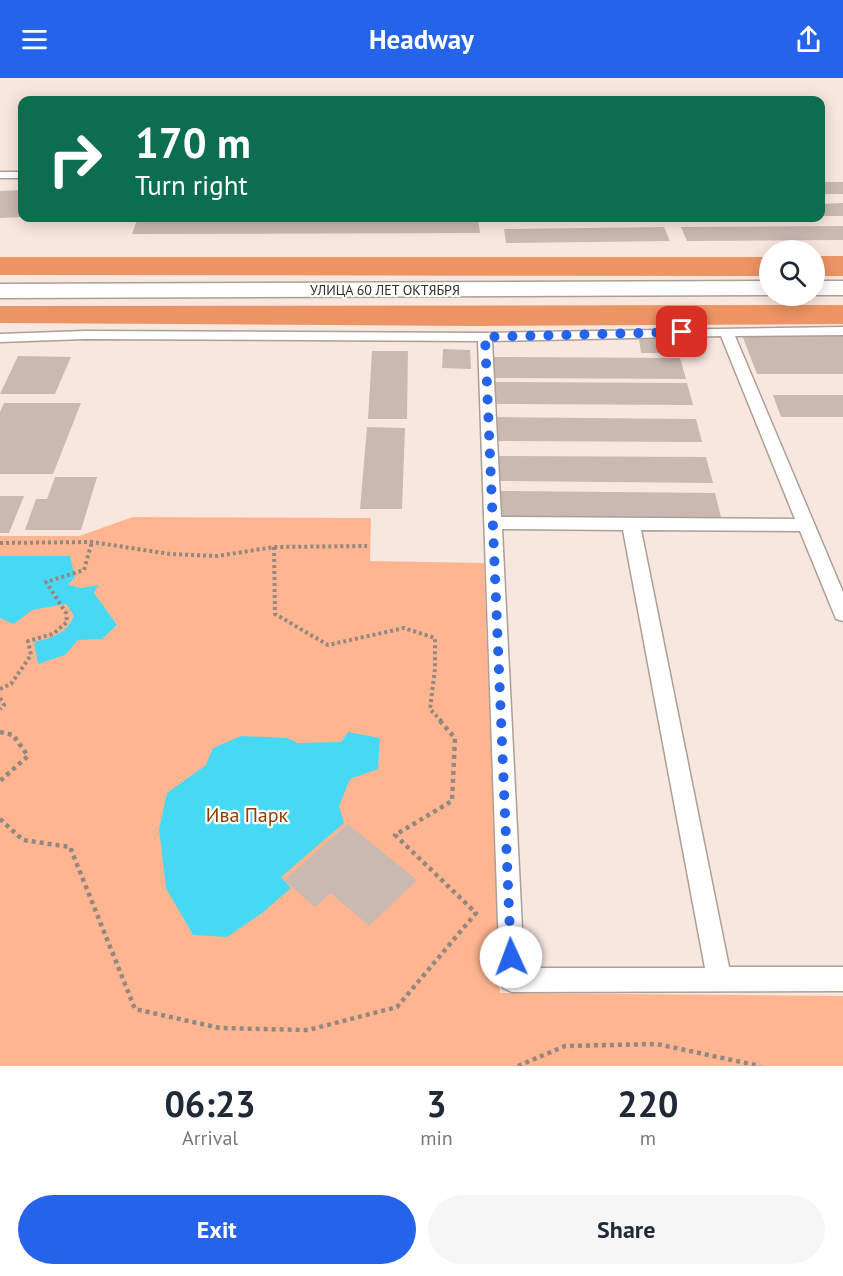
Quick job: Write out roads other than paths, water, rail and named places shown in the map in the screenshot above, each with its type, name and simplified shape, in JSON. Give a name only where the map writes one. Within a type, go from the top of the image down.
[{"type":"street","name":"УЛИЦА 60 ЛЕТ ОКТЯБРЯ","points":[[0,291],[759,288]]},
{"type":"street","points":[[825,288],[843,288]]},
{"type":"lane","points":[[0,175],[18,175]]},
{"type":"lane","points":[[0,338],[85,335],[485,337],[843,331]]},
{"type":"lane","points":[[726,332],[843,614]]},
{"type":"lane","points":[[485,337],[512,980],[843,979]]},
{"type":"lane","points":[[493,523],[806,525]]},
{"type":"lane","points":[[632,524],[719,978]]},
{"type":"water","points":[[0,556],[70,556],[75,577],[68,585],[81,588],[98,585],[94,593],[117,625],[102,639],[78,640],[65,655],[38,664],[34,642],[58,634],[68,626],[74,615],[66,604],[32,610],[14,624],[0,618]]},
{"type":"water","points":[[348,732],[380,738],[378,769],[350,779],[339,806],[344,823],[281,877],[291,888],[262,913],[227,937],[193,935],[166,888],[159,829],[167,793],[206,765],[213,748],[241,736],[287,738],[298,743],[341,742]]},
{"type":"park label","name":"Ива Парк","points":[[247,815]]}]
